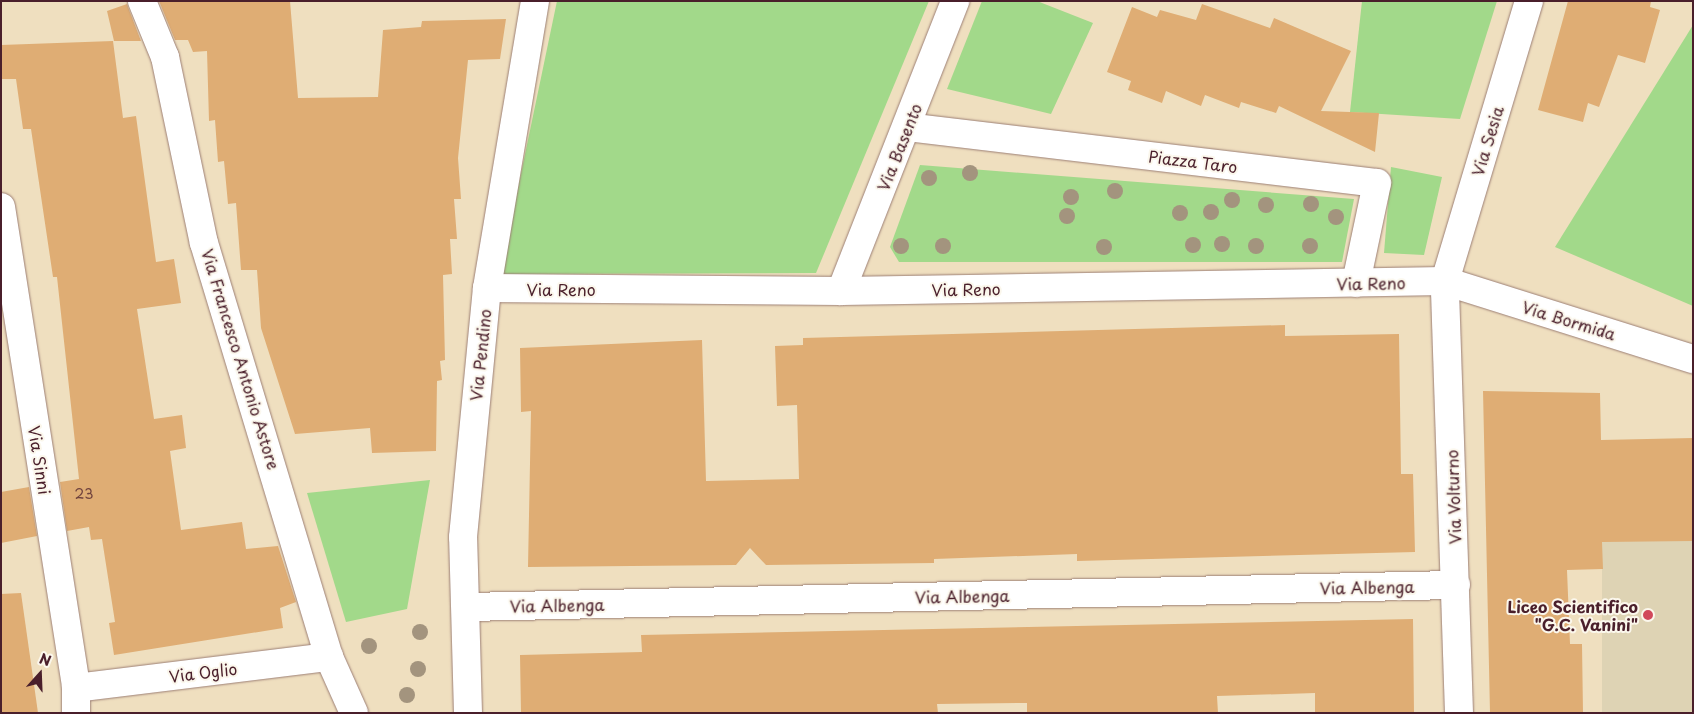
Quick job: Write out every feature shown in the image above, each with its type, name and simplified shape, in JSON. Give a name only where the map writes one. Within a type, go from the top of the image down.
[{"type":"street","name":"Via Francesco Antonio Astore","points":[[142,1],[165,57],[204,243],[329,657],[354,713]]},
{"type":"street","name":"Via Pendino","points":[[468,713],[468,607],[463,537],[487,288],[535,1]]},
{"type":"street","name":"Via Basento","points":[[841,291],[955,1]]},
{"type":"street","name":"Via Sesia","points":[[1445,281],[1529,1]]},
{"type":"street","name":"Piazza Taro","points":[[907,127],[1376,183],[1356,283]]},
{"type":"street","name":"Via Sinni","points":[[1,207],[76,700]]},
{"type":"street","name":"Via Reno","points":[[487,288],[841,291],[1445,281]]},
{"type":"street","name":"Via Bormida","points":[[1445,281],[1693,359]]},
{"type":"street","name":"Via Volturno","points":[[1445,281],[1459,713]]},
{"type":"street","name":"Via Albenga","points":[[468,607],[1456,585]]},
{"type":"street","name":"Via Oglio","points":[[76,700],[329,657]]},
{"type":"shaded area","name":"Liceo Scientifico \"G.C. Vanini\"","points":[[1602,541],[1693,541],[1693,713],[1602,713]]},
{"type":"green space","points":[[557,1],[929,1],[816,273],[500,274]]},
{"type":"green space","points":[[982,1],[1037,1],[1093,23],[1051,114],[947,89]]},
{"type":"green space","points":[[1362,1],[1497,1],[1460,119],[1350,112]]},
{"type":"green space","points":[[1693,25],[1693,306],[1555,247]]},
{"type":"green space","points":[[920,165],[1354,199],[1342,262],[899,262],[890,247]]},
{"type":"green space","points":[[1391,167],[1442,177],[1424,255],[1384,253]]},
{"type":"green space","points":[[430,480],[407,609],[346,622],[307,493]]},
{"type":"building","points":[[159,1],[290,1],[298,98],[378,97],[383,30],[421,27],[422,21],[506,19],[500,59],[468,60],[458,158],[461,199],[454,199],[457,239],[450,239],[452,274],[443,275],[445,360],[440,361],[442,380],[437,381],[436,451],[372,453],[370,428],[295,434],[261,328],[257,270],[241,270],[236,203],[228,204],[224,161],[218,162],[215,120],[209,121],[207,51],[193,52],[188,40],[175,40]]},
{"type":"building","points":[[1568,1],[1651,1],[1650,7],[1660,10],[1645,63],[1618,55],[1599,107],[1588,103],[1583,122],[1538,110]]},
{"type":"building","points":[[127,4],[141,41],[114,41],[107,11]]},
{"type":"building","points":[[1202,4],[1270,28],[1274,18],[1351,51],[1321,111],[1379,113],[1375,152],[1279,106],[1276,113],[1241,102],[1239,108],[1205,95],[1201,106],[1166,91],[1162,103],[1128,90],[1131,81],[1107,72],[1132,7],[1157,17],[1160,10],[1196,20]]},
{"type":"building","points":[[113,41],[123,118],[136,116],[156,262],[174,259],[181,303],[137,309],[154,419],[182,415],[186,448],[170,451],[181,530],[242,522],[246,549],[278,546],[296,602],[280,608],[283,628],[114,655],[109,623],[115,622],[102,539],[91,540],[89,527],[67,531],[60,482],[79,479],[57,277],[53,277],[31,129],[23,129],[16,79],[1,79],[1,45]]},
{"type":"building","points":[[1285,325],[1285,336],[1399,334],[1401,474],[1413,474],[1415,552],[1077,561],[1077,554],[934,559],[934,563],[766,565],[750,548],[736,565],[528,567],[531,411],[521,412],[520,348],[702,340],[706,481],[799,479],[797,405],[777,406],[775,346],[803,345],[803,338]]},
{"type":"building","points":[[1483,391],[1600,393],[1601,440],[1693,438],[1693,541],[1602,542],[1603,569],[1567,570],[1570,644],[1582,644],[1583,713],[1490,713]]},
{"type":"building","points":[[29,487],[37,536],[1,543],[1,492]]},
{"type":"building","points":[[21,593],[38,713],[1,713],[1,594]]},
{"type":"building","points":[[1413,619],[1414,713],[1315,713],[1315,693],[1217,696],[1218,713],[1027,713],[1027,703],[937,704],[938,713],[521,713],[520,655],[642,652],[641,635]]},
{"type":"place","name":"Liceo Scientifico \"G.C. Vanini\"","points":[[1648,615]]}]
